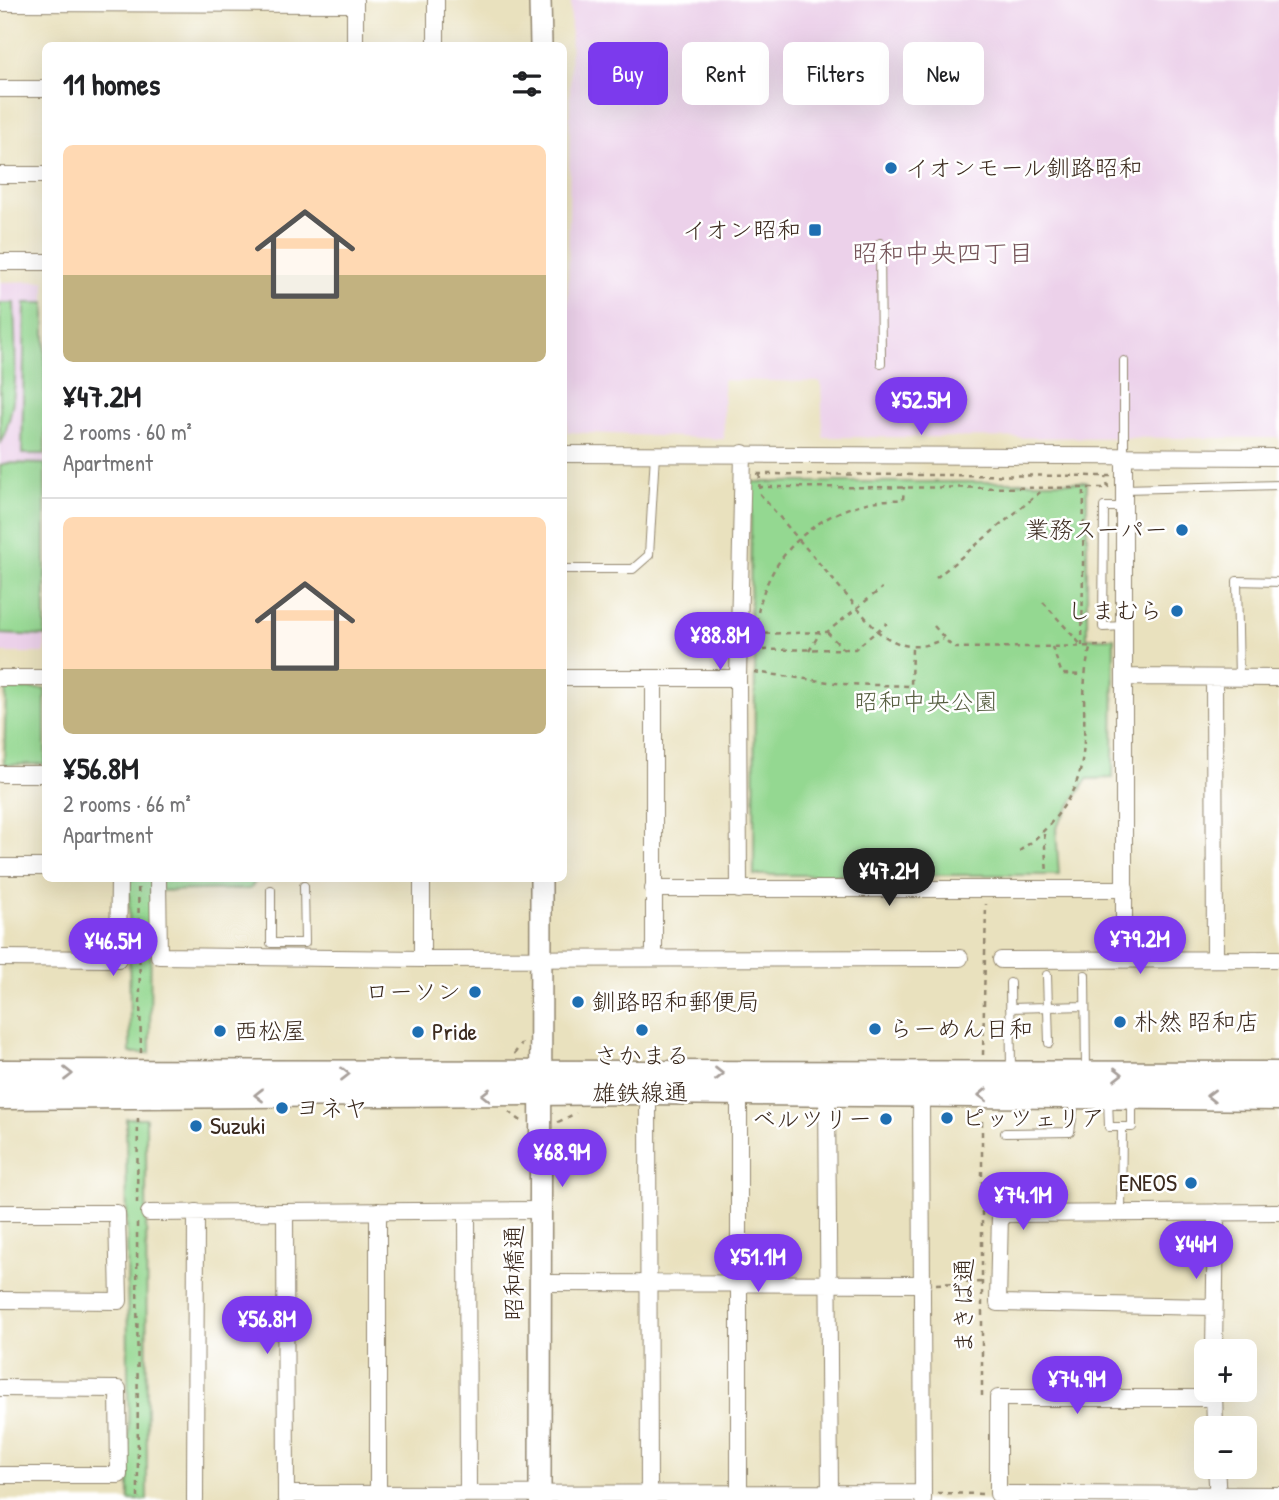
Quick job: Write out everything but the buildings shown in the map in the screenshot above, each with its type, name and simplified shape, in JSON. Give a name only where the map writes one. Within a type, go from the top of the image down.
[{"type":"main road","name":"雄鉄線通","points":[[0,1073],[541,1084],[648,1091],[921,1094],[1279,1075]]},
{"type":"main road","name":"雄鉄線通","points":[[0,1096],[1011,1074],[1080,1084],[1120,1095],[1279,1097]]},
{"type":"street","points":[[436,0],[436,42]]},
{"type":"street","points":[[541,0],[541,42]]},
{"type":"street","points":[[0,3],[355,2],[355,42]]},
{"type":"street","points":[[0,89],[42,89]]},
{"type":"street","points":[[0,175],[42,175]]},
{"type":"street","points":[[0,262],[42,262]]},
{"type":"street","points":[[739,890],[738,678],[743,453]]},
{"type":"street","points":[[567,454],[1279,457]]},
{"type":"street","points":[[1124,958],[1125,457]]},
{"type":"street","points":[[1125,677],[1279,678]]},
{"type":"street","points":[[0,678],[42,678]]},
{"type":"street","points":[[567,678],[738,678]]},
{"type":"street","points":[[654,679],[654,958]]},
{"type":"street","points":[[1214,679],[1215,958]]},
{"type":"street","points":[[0,774],[42,774]]},
{"type":"street","points":[[0,867],[42,867]]},
{"type":"street","points":[[0,958],[118,959],[119,882]]},
{"type":"street","points":[[159,882],[159,956],[291,951],[422,959],[960,958]]},
{"type":"street","points":[[422,882],[422,959]]},
{"type":"street","name":"昭和橋通","points":[[540,1498],[541,882]]},
{"type":"street","points":[[653,889],[1125,889]]},
{"type":"street","points":[[1001,960],[1279,959]]},
{"type":"street","points":[[648,1091],[649,1497]]},
{"type":"street","points":[[738,1093],[739,1494]]},
{"type":"street","points":[[827,1093],[830,1494]]},
{"type":"street","points":[[285,1212],[286,1497],[378,1493],[540,1498],[739,1494],[923,1497],[921,1094]]},
{"type":"street","points":[[149,1213],[541,1210]]},
{"type":"street","points":[[467,1211],[468,1494]]},
{"type":"street","points":[[195,1500],[196,1212]]},
{"type":"street","points":[[378,1212],[378,1493]]},
{"type":"street","points":[[1214,1339],[1216,1212]]},
{"type":"street","points":[[1213,1307],[998,1303],[1000,1214],[1279,1212]]},
{"type":"street","points":[[0,1213],[117,1213],[119,1301],[0,1300]]},
{"type":"street","points":[[541,1283],[829,1286],[923,1284]]},
{"type":"street","points":[[0,1388],[118,1389],[119,1475],[0,1475]]},
{"type":"street","points":[[1194,1394],[998,1398],[998,1493],[1217,1497],[1279,1495]]},
{"type":"street","points":[[1216,1479],[1217,1497]]},
{"type":"lane","points":[[880,243],[881,363]]},
{"type":"lane","points":[[1124,361],[1125,457]]},
{"type":"lane","points":[[567,569],[633,569],[649,555],[655,454]]},
{"type":"lane","points":[[1124,482],[1279,485]]},
{"type":"lane","points":[[1124,507],[1104,507],[1103,569],[1103,626],[1124,626]]},
{"type":"lane","points":[[1103,569],[1125,569]]},
{"type":"lane","points":[[1239,679],[1237,581],[1279,582]]},
{"type":"lane","points":[[271,890],[271,943],[291,951],[304,943],[304,886]]},
{"type":"lane","points":[[1047,975],[1049,1043]]},
{"type":"lane","points":[[1005,1133],[1070,1132],[1080,1084],[1085,1006],[1084,975]]},
{"type":"lane","points":[[1010,983],[1011,1074]]},
{"type":"lane","points":[[1010,1008],[1085,1006]]},
{"type":"lane","points":[[1120,1095],[1132,1127],[1109,1127],[1120,1095]]},
{"type":"lane","points":[[1121,1213],[1122,1127]]},
{"type":"path","points":[[748,474],[1106,476],[1124,482]]},
{"type":"path","points":[[760,474],[759,493],[877,631],[894,644],[912,648],[945,638]]},
{"type":"path","points":[[748,487],[1108,488],[1106,476]]},
{"type":"path","points":[[887,623],[855,649],[845,652],[751,650],[756,632],[756,612],[765,586],[778,562],[799,539],[838,512],[863,504],[903,500],[904,487]]},
{"type":"path","points":[[936,578],[1045,488]]},
{"type":"path","points":[[1082,646],[1083,488]]},
{"type":"path","points":[[756,632],[827,632],[882,588]]},
{"type":"path","points":[[1043,601],[1082,646]]},
{"type":"path","points":[[934,626],[953,648],[1082,646],[1090,649],[1115,645]]},
{"type":"path","points":[[809,651],[821,632]]},
{"type":"path","points":[[827,632],[845,652]]},
{"type":"path","points":[[1051,647],[1062,674],[1083,675]]},
{"type":"path","points":[[751,663],[750,671],[844,684],[911,686],[912,648]]},
{"type":"path","points":[[1018,851],[1044,832],[1079,776],[1083,759],[1083,675],[1090,649]]},
{"type":"path","points":[[1044,832],[1047,880]]},
{"type":"path","points":[[138,882],[141,1058]]},
{"type":"path","points":[[983,1058],[986,889]]},
{"type":"path","points":[[508,1111],[525,1123]]},
{"type":"path","name":"まきば通","points":[[982,1112],[982,1401]]},
{"type":"path","points":[[138,1113],[138,1500]]},
{"type":"path","points":[[923,1284],[981,1282]]},
{"type":"path","points":[[923,1497],[983,1494],[983,1500]]},
{"type":"shaded area","points":[[571,0],[1279,0],[1279,438],[823,437],[821,382],[723,380],[724,439],[567,432]]},
{"type":"shaded area","points":[[42,281],[42,653],[0,653],[0,282]]},
{"type":"green space","points":[[0,303],[14,303],[16,357],[11,411],[0,444]]},
{"type":"green space","points":[[25,303],[42,303],[42,454],[22,454]]},
{"type":"green space","points":[[42,464],[42,636],[0,634],[0,465]]},
{"type":"green space","name":"昭和中央公園","points":[[751,482],[1087,482],[1087,638],[1114,638],[1113,778],[1087,779],[1056,828],[1059,875],[754,875],[755,646],[750,646]]},
{"type":"green space","points":[[6,689],[42,689],[42,764],[4,765]]},
{"type":"green space","points":[[129,882],[255,882],[250,889],[151,891],[150,1053],[130,1053]]},
{"type":"green space","points":[[126,1118],[146,1118],[147,1500],[129,1500]]},
{"type":"place","name":"イオンモール釧路昭和","points":[[891,168]]},
{"type":"place","name":"イオン昭和","points":[[815,230]]},
{"type":"place","name":"業務スーパー","points":[[1182,530]]},
{"type":"place","name":"しまむら","points":[[1177,611]]},
{"type":"place","name":"ローソン","points":[[475,992]]},
{"type":"place","name":"釧路昭和郵便局","points":[[578,1002]]},
{"type":"place","name":"朴然 昭和店","points":[[1120,1022]]},
{"type":"place","name":"らーめん日和","points":[[875,1029]]},
{"type":"place","name":"さかまる","points":[[642,1030]]},
{"type":"place","name":"西松屋","points":[[220,1031]]},
{"type":"place","name":"Pride","points":[[418,1032]]},
{"type":"place","name":"ヨネヤ","points":[[282,1108]]},
{"type":"place","name":"ピッツェリア","points":[[947,1118]]},
{"type":"place","name":"ベルツリー","points":[[886,1119]]},
{"type":"place","name":"Suzuki","points":[[196,1126]]},
{"type":"place","name":"ENEOS","points":[[1191,1183]]},
{"type":"district","name":"昭和中央四丁目","points":[[943,253]]}]
